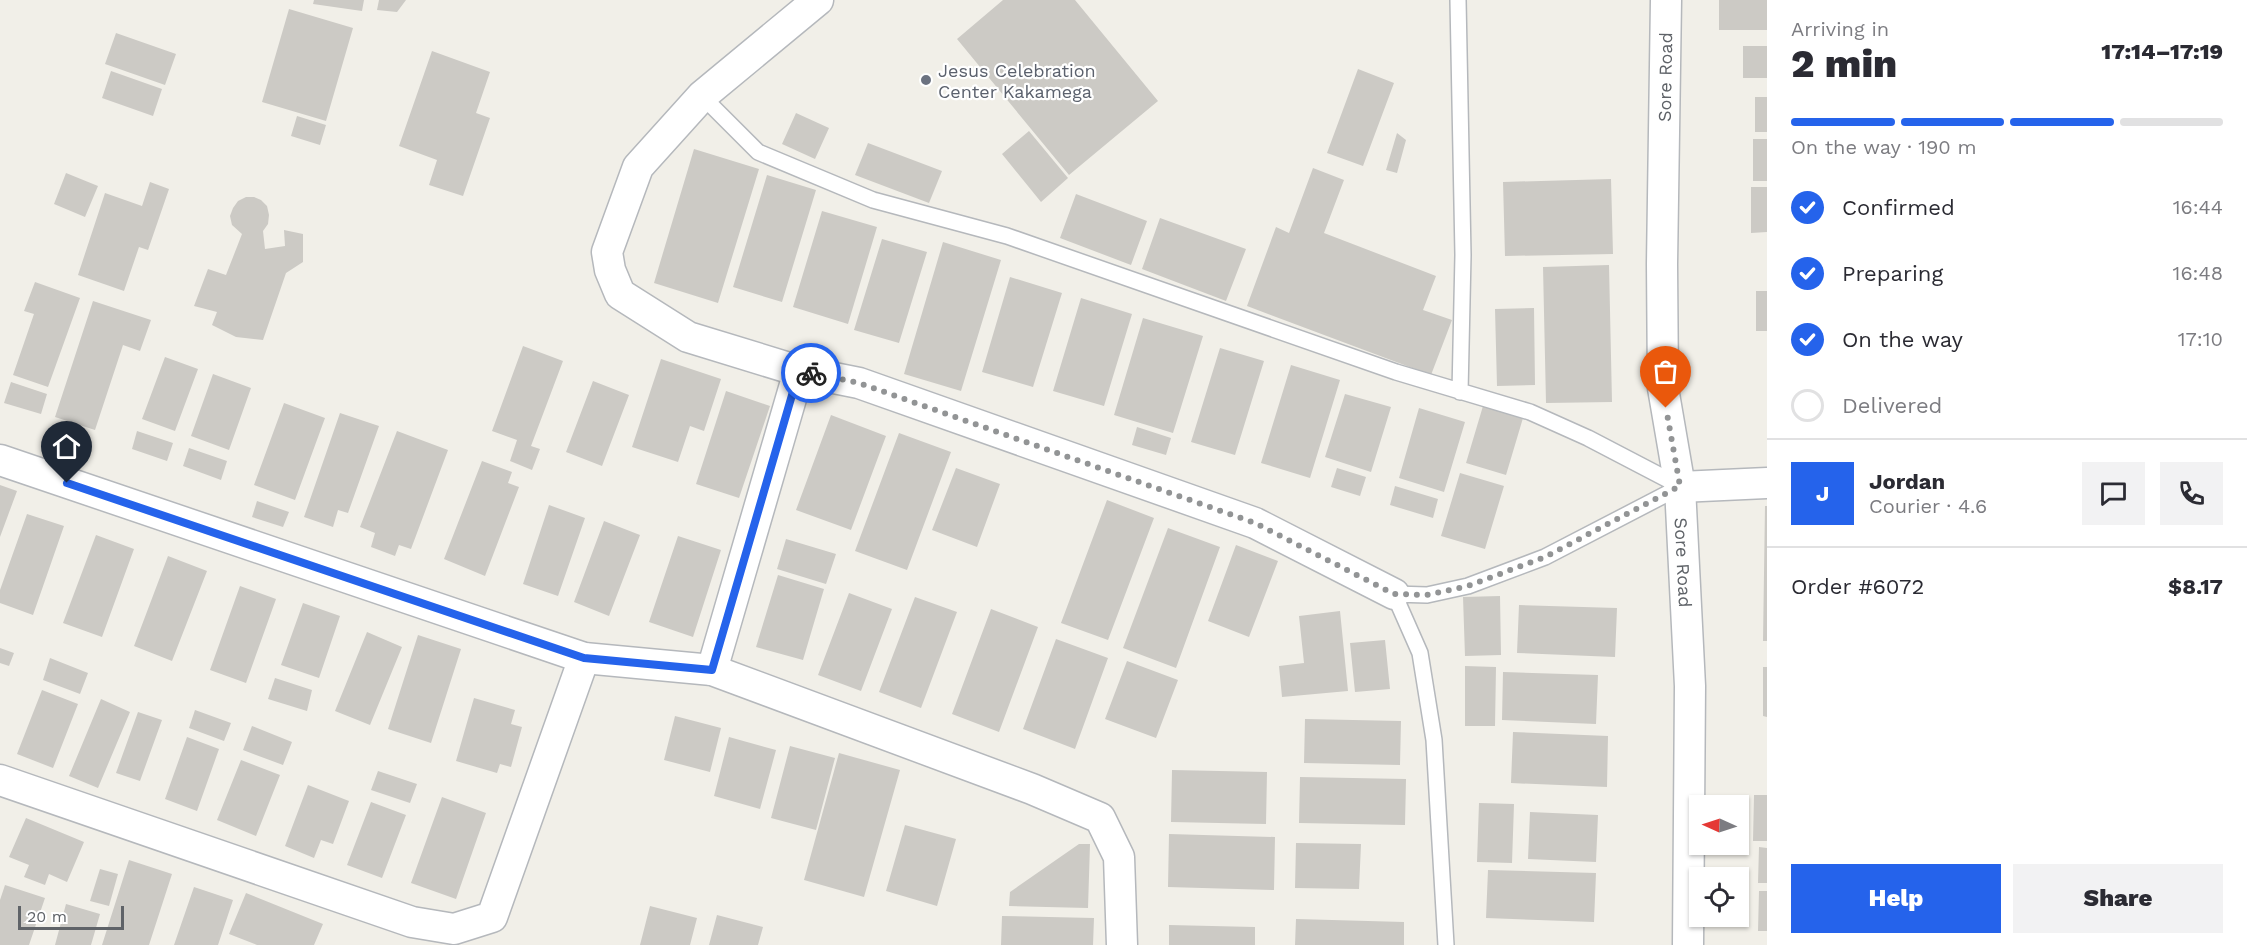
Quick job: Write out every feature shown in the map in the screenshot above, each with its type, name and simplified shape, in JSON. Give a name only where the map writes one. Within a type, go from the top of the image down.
[{"type":"street","points":[[818,0],[702,96],[638,167],[607,252],[610,270],[620,294],[688,337],[799,371],[859,383],[1255,523],[1394,594]]},
{"type":"street","name":"Sore Road","points":[[1666,0],[1662,264],[1663,388],[1680,486],[1690,686],[1688,945]]},
{"type":"street","points":[[712,670],[799,371]]},
{"type":"street","points":[[0,460],[584,658],[712,670],[1032,789],[1100,818],[1119,857],[1122,945]]},
{"type":"street","points":[[1680,486],[1767,483]]},
{"type":"street","points":[[0,780],[412,922],[454,929],[489,931],[584,658]]},
{"type":"lane","points":[[1458,0],[1463,255],[1460,392]]},
{"type":"lane","points":[[702,96],[758,152],[873,200],[1007,236],[1396,372],[1530,412],[1588,438],[1680,486]]},
{"type":"lane","points":[[1446,945],[1434,740],[1420,653],[1394,594],[1427,595],[1468,586],[1545,557],[1680,486]]},
{"type":"building","points":[[314,0],[364,0],[362,11],[313,4]]},
{"type":"building","points":[[379,0],[406,0],[397,12],[377,10]]},
{"type":"building","points":[[1003,0],[1075,0],[1158,101],[1069,175],[957,39]]},
{"type":"building","points":[[1719,0],[1767,0],[1767,30],[1719,30]]},
{"type":"building","points":[[289,9],[353,28],[326,121],[262,102]]},
{"type":"building","points":[[116,33],[176,54],[165,85],[105,64]]},
{"type":"building","points":[[1743,46],[1767,46],[1767,78],[1743,78]]},
{"type":"building","points":[[432,51],[490,72],[476,113],[490,118],[463,196],[429,185],[437,160],[399,146]]},
{"type":"building","points":[[1358,69],[1394,83],[1363,166],[1327,153]]},
{"type":"building","points":[[111,71],[162,89],[153,116],[102,98]]},
{"type":"building","points":[[1755,97],[1767,97],[1767,132],[1755,132]]},
{"type":"building","points":[[796,113],[829,128],[815,159],[782,144]]},
{"type":"building","points":[[297,116],[326,125],[320,145],[291,136]]},
{"type":"building","points":[[1029,131],[1068,178],[1041,202],[1002,154]]},
{"type":"building","points":[[1397,133],[1406,140],[1397,173],[1386,170]]},
{"type":"building","points":[[1753,139],[1767,139],[1767,181],[1753,181]]},
{"type":"building","points":[[868,143],[942,171],[929,203],[855,175]]},
{"type":"building","points":[[694,149],[759,169],[718,303],[654,283]]},
{"type":"building","points":[[1313,168],[1344,180],[1324,233],[1436,276],[1423,310],[1452,320],[1431,375],[1247,306],[1276,227],[1289,233]]},
{"type":"building","points":[[66,173],[98,186],[85,217],[54,204]]},
{"type":"building","points":[[767,175],[816,190],[782,302],[733,287]]},
{"type":"building","points":[[1611,179],[1613,254],[1505,256],[1503,182]]},
{"type":"building","points":[[150,182],[169,189],[148,250],[139,247],[124,291],[78,275],[105,193],[142,206]]},
{"type":"building","points":[[1751,187],[1767,187],[1767,232],[1751,233]]},
{"type":"building","points":[[1076,194],[1147,221],[1131,265],[1060,238]]},
{"type":"building","points":[[246,197],[261,200],[267,206],[268,224],[263,231],[265,249],[285,246],[284,230],[303,234],[303,262],[286,273],[263,340],[236,337],[212,325],[217,312],[194,306],[208,269],[226,275],[242,234],[232,225],[230,216],[238,201]]},
{"type":"building","points":[[822,211],[877,227],[848,324],[793,307]]},
{"type":"building","points":[[1160,218],[1246,249],[1226,301],[1142,269]]},
{"type":"building","points":[[882,239],[927,252],[899,343],[854,330]]},
{"type":"building","points":[[943,242],[1001,260],[961,391],[904,374]]},
{"type":"building","points":[[1609,265],[1612,402],[1546,403],[1543,267]]},
{"type":"building","points":[[1010,277],[1062,293],[1033,387],[982,372]]},
{"type":"building","points":[[35,282],[80,298],[48,387],[13,375],[34,314],[24,311]]},
{"type":"building","points":[[1756,291],[1767,291],[1767,331],[1756,331]]},
{"type":"building","points":[[1081,298],[1132,314],[1104,406],[1053,391]]},
{"type":"building","points":[[93,301],[151,320],[140,351],[123,345],[95,430],[55,417]]},
{"type":"building","points":[[1534,308],[1535,385],[1497,386],[1495,309]]},
{"type":"building","points":[[1143,318],[1203,336],[1173,433],[1114,415]]},
{"type":"building","points":[[523,346],[563,361],[531,446],[540,449],[532,470],[510,461],[517,440],[492,431]]},
{"type":"building","points":[[1220,348],[1264,361],[1235,455],[1191,442]]},
{"type":"building","points":[[165,357],[198,369],[175,431],[142,419]]},
{"type":"building","points":[[661,359],[721,379],[704,431],[690,426],[678,462],[632,447]]},
{"type":"building","points":[[1291,365],[1340,380],[1310,478],[1261,463]]},
{"type":"building","points":[[213,374],[251,388],[229,450],[191,436]]},
{"type":"building","points":[[593,381],[629,395],[602,466],[566,452]]},
{"type":"building","points":[[11,382],[47,394],[41,414],[4,403]]},
{"type":"building","points":[[726,391],[770,406],[739,498],[696,484]]},
{"type":"building","points":[[1345,394],[1391,407],[1371,472],[1325,457]]},
{"type":"building","points":[[284,403],[325,418],[295,500],[254,485]]},
{"type":"building","points":[[1483,406],[1523,418],[1506,475],[1466,463]]},
{"type":"building","points":[[1419,408],[1465,422],[1444,492],[1399,478]]},
{"type":"building","points":[[340,413],[379,426],[348,513],[338,510],[333,527],[304,517]]},
{"type":"building","points":[[831,415],[886,436],[851,530],[796,510]]},
{"type":"building","points":[[1137,427],[1171,438],[1166,455],[1132,445]]},
{"type":"building","points":[[137,431],[173,443],[167,461],[132,449]]},
{"type":"building","points":[[397,431],[448,450],[411,549],[399,545],[395,556],[371,547],[375,533],[360,527]]},
{"type":"building","points":[[899,433],[951,452],[907,570],[855,551]]},
{"type":"building","points":[[189,448],[227,461],[221,480],[183,466]]},
{"type":"building","points":[[482,461],[512,472],[508,483],[519,487],[485,576],[444,559]]},
{"type":"building","points":[[956,468],[1000,484],[977,547],[932,530]]},
{"type":"building","points":[[1337,468],[1366,477],[1360,496],[1331,487]]},
{"type":"building","points":[[1460,473],[1504,486],[1485,549],[1441,536]]},
{"type":"building","points":[[0,485],[17,491],[0,537]]},
{"type":"building","points":[[1395,486],[1438,499],[1433,518],[1390,505]]},
{"type":"building","points":[[1107,500],[1154,518],[1108,640],[1061,623]]},
{"type":"building","points":[[257,501],[289,512],[283,527],[252,517]]},
{"type":"building","points":[[549,505],[585,518],[558,596],[523,584]]},
{"type":"building","points":[[1765,506],[1767,506],[1767,641],[1763,641]]},
{"type":"building","points":[[27,514],[64,526],[33,615],[0,603],[0,590]]},
{"type":"building","points":[[604,521],[640,535],[609,616],[574,602]]},
{"type":"building","points":[[1168,528],[1220,547],[1176,668],[1123,648]]},
{"type":"building","points":[[96,535],[134,549],[102,637],[63,623]]},
{"type":"building","points":[[678,536],[721,550],[693,637],[649,622]]},
{"type":"building","points":[[786,539],[836,554],[826,584],[777,569]]},
{"type":"building","points":[[1236,545],[1278,561],[1249,637],[1208,621]]},
{"type":"building","points":[[168,556],[207,571],[172,661],[134,646]]},
{"type":"building","points":[[778,575],[824,589],[803,660],[756,647]]},
{"type":"building","points":[[240,586],[276,599],[246,683],[210,670]]},
{"type":"building","points":[[849,593],[892,609],[861,691],[818,675]]},
{"type":"building","points":[[1500,596],[1501,655],[1465,656],[1463,597]]},
{"type":"building","points":[[915,597],[957,612],[921,708],[879,692]]},
{"type":"building","points":[[303,603],[340,616],[319,678],[281,665]]},
{"type":"building","points":[[1519,605],[1617,608],[1615,657],[1517,653]]},
{"type":"building","points":[[991,609],[1038,627],[999,732],[952,714]]},
{"type":"building","points":[[1340,611],[1348,691],[1282,697],[1279,666],[1304,663],[1299,616]]},
{"type":"building","points":[[367,632],[402,647],[370,725],[335,711]]},
{"type":"building","points":[[418,635],[461,649],[431,743],[388,729]]},
{"type":"building","points":[[1056,639],[1108,658],[1075,749],[1023,729]]},
{"type":"building","points":[[1385,640],[1390,689],[1355,692],[1350,643]]},
{"type":"building","points":[[0,648],[14,653],[9,666],[0,663]]},
{"type":"building","points":[[50,658],[88,673],[80,694],[43,680]]},
{"type":"building","points":[[1127,661],[1178,680],[1156,738],[1105,719]]},
{"type":"building","points":[[1465,666],[1496,667],[1495,726],[1465,726]]},
{"type":"building","points":[[1763,667],[1767,667],[1767,717],[1763,716]]},
{"type":"building","points":[[1503,672],[1598,675],[1596,724],[1502,720]]},
{"type":"building","points":[[275,678],[312,690],[307,711],[268,699]]},
{"type":"building","points":[[42,690],[78,704],[53,768],[17,754]]},
{"type":"building","points":[[474,698],[515,710],[511,724],[522,727],[511,767],[500,764],[497,773],[456,761]]},
{"type":"building","points":[[101,699],[130,712],[98,788],[69,776]]},
{"type":"building","points":[[195,710],[231,723],[224,741],[189,728]]},
{"type":"building","points":[[138,712],[162,720],[140,781],[116,773]]},
{"type":"building","points":[[675,716],[721,728],[710,772],[664,760]]},
{"type":"building","points":[[1305,719],[1401,721],[1400,765],[1304,763]]},
{"type":"building","points":[[252,726],[292,742],[283,765],[243,750]]},
{"type":"building","points":[[1513,732],[1608,736],[1607,787],[1511,783]]},
{"type":"building","points":[[187,737],[219,749],[197,811],[165,799]]},
{"type":"building","points":[[729,737],[776,750],[760,809],[714,796]]},
{"type":"building","points":[[790,746],[835,758],[816,830],[771,818]]},
{"type":"building","points":[[839,753],[900,770],[864,897],[804,880]]},
{"type":"building","points":[[241,760],[280,775],[256,836],[217,820]]},
{"type":"building","points":[[1172,770],[1267,772],[1266,824],[1171,822]]},
{"type":"building","points":[[378,771],[417,784],[410,803],[371,790]]},
{"type":"building","points":[[1300,777],[1406,779],[1405,825],[1299,823]]},
{"type":"building","points":[[308,785],[349,801],[333,844],[321,840],[314,858],[285,846]]},
{"type":"building","points":[[1754,795],[1767,795],[1767,841],[1753,841]]},
{"type":"building","points":[[442,797],[486,813],[456,899],[411,883]]},
{"type":"building","points":[[371,802],[406,815],[382,878],[347,865]]},
{"type":"building","points":[[1479,803],[1514,804],[1512,863],[1477,862]]},
{"type":"building","points":[[1530,812],[1598,815],[1596,862],[1528,859]]},
{"type":"building","points":[[26,818],[84,842],[67,882],[49,874],[45,885],[24,877],[29,865],[9,857]]},
{"type":"building","points":[[905,825],[956,839],[937,906],[886,891]]},
{"type":"building","points":[[1169,834],[1275,837],[1274,890],[1168,887]]},
{"type":"building","points":[[1296,843],[1361,844],[1359,889],[1295,888]]},
{"type":"building","points":[[1079,844],[1090,844],[1088,908],[1009,906],[1010,892]]},
{"type":"building","points":[[1759,847],[1767,848],[1767,883],[1758,883]]},
{"type":"building","points":[[129,860],[172,874],[149,945],[102,945]]},
{"type":"building","points":[[100,869],[118,874],[109,906],[90,901]]},
{"type":"building","points":[[1488,870],[1596,873],[1594,922],[1486,918]]},
{"type":"building","points":[[5,885],[45,898],[29,945],[0,945],[0,900]]},
{"type":"building","points":[[194,887],[233,900],[218,945],[174,945]]},
{"type":"building","points":[[1759,891],[1767,891],[1767,931],[1758,931]]},
{"type":"building","points":[[246,893],[323,924],[314,945],[257,945],[229,934]]},
{"type":"building","points":[[66,904],[100,914],[91,945],[55,945]]},
{"type":"building","points":[[650,906],[697,918],[690,945],[640,945]]},
{"type":"building","points":[[717,915],[763,927],[758,945],[709,945]]},
{"type":"building","points":[[1002,916],[1094,918],[1093,945],[1001,945]]},
{"type":"building","points":[[1296,919],[1404,922],[1404,945],[1295,945]]},
{"type":"building","points":[[1169,925],[1255,927],[1255,945],[1169,945]]},
{"type":"way so far","points":[[811,373],[859,383],[1255,523],[1394,594],[1427,595],[1468,586],[1545,557],[1680,486],[1666,408]]},
{"type":"place","name":"Jesus Celebration Center Kakamega","points":[[926,80]]},
{"type":"route","points":[[67,483],[584,658],[712,670],[799,371],[811,373]]}]
